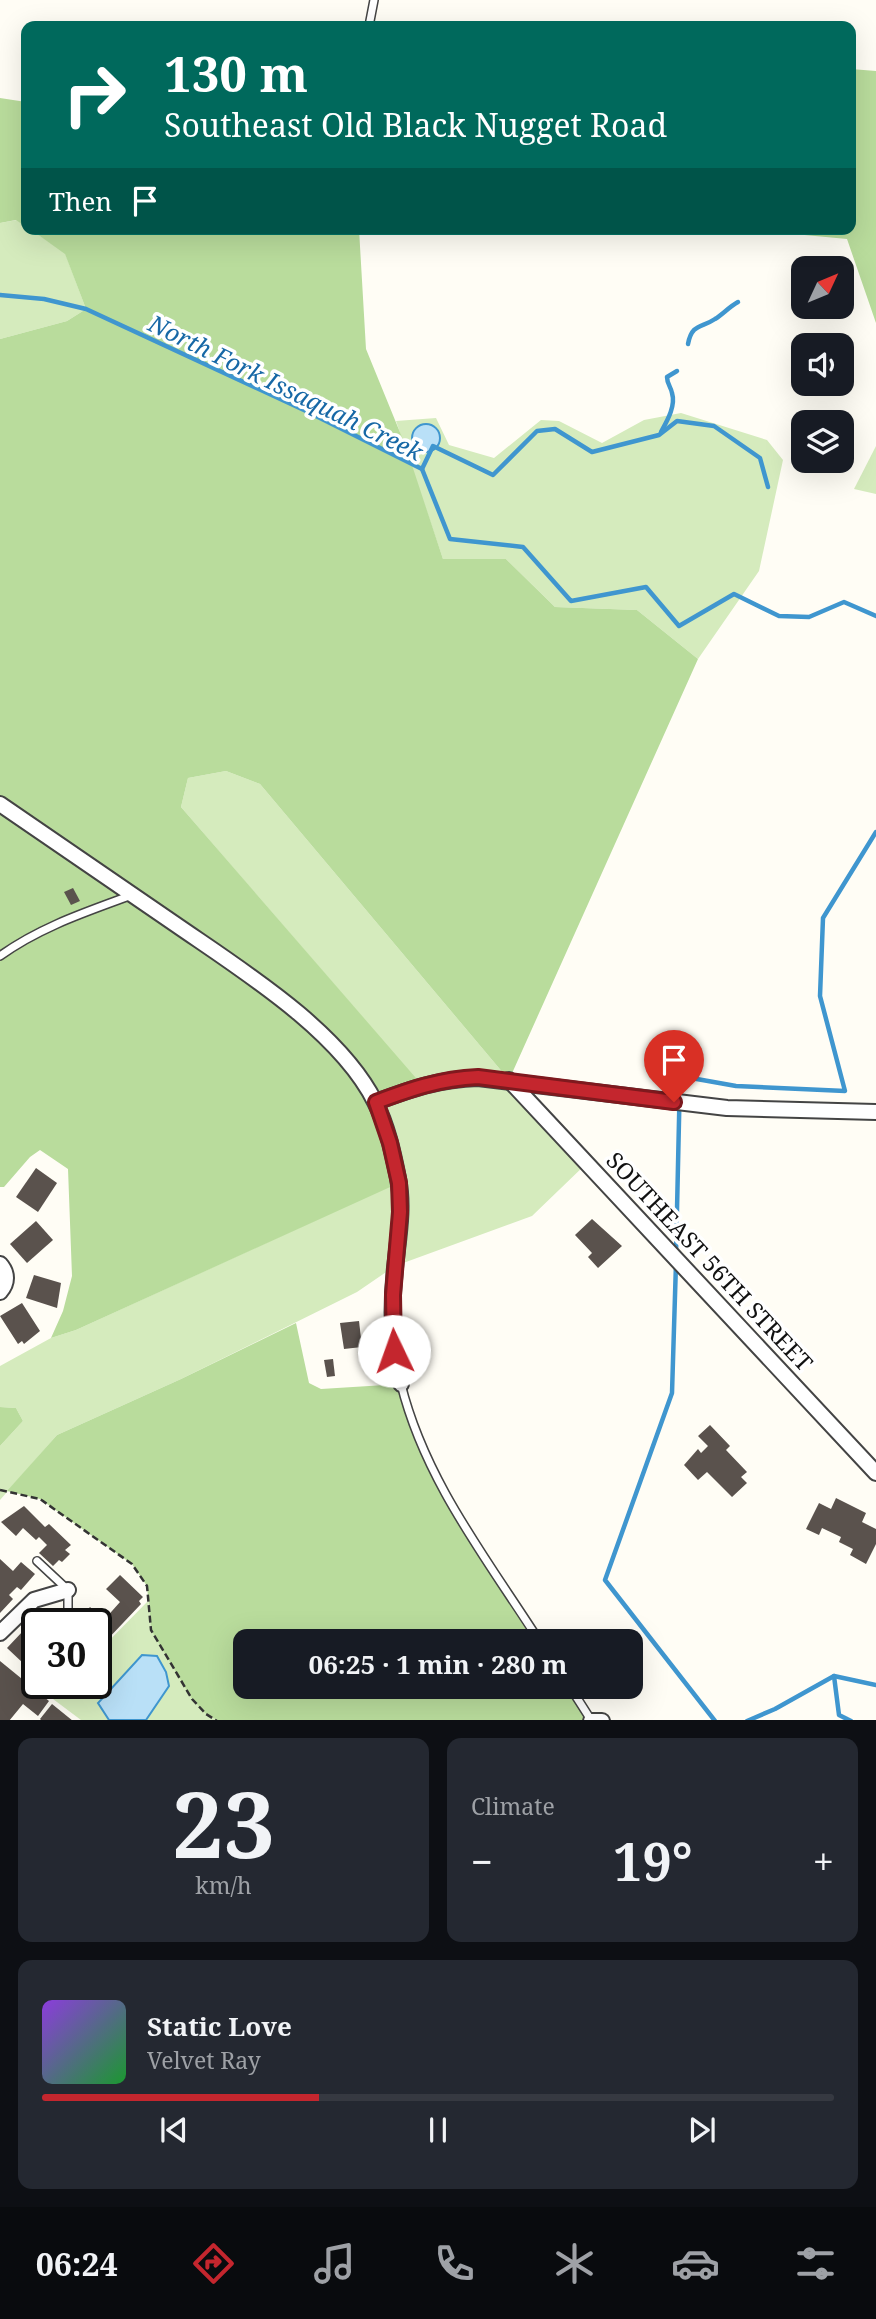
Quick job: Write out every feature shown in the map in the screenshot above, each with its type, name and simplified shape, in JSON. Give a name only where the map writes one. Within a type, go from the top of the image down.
[{"type":"street","points":[[0,804],[256,981],[294,1011],[343,1057],[376,1102],[399,1183],[400,1212],[393,1325],[401,1384]]},
{"type":"street","points":[[376,1102],[422,1085],[449,1079],[478,1077],[720,1107],[876,1112]]},
{"type":"street","name":"SOUTHEAST 56TH STREET","points":[[509,1080],[876,1473]]},
{"type":"street","points":[[0,1264],[4,1269],[6,1281],[0,1292]]},
{"type":"street","points":[[1,1629],[34,1601],[68,1590]]},
{"type":"street","points":[[591,1720],[602,1720]]},
{"type":"lane","points":[[370,21],[374,0]]},
{"type":"lane","points":[[0,956],[27,938],[58,923],[132,895]]},
{"type":"lane","points":[[401,1384],[418,1442],[437,1480],[532,1629]]},
{"type":"lane","points":[[37,1561],[68,1590],[68,1608]]},
{"type":"lane","points":[[578,1699],[591,1720]]},
{"type":"path","points":[[0,1490],[40,1499],[132,1564],[147,1586],[151,1630],[192,1699],[206,1714],[217,1720]]},
{"type":"green space","points":[[856,69],[876,71],[876,323],[847,239],[805,235],[856,235]]},
{"type":"green space","points":[[0,98],[21,101],[21,224],[16,220],[0,223]]},
{"type":"green space","points":[[17,220],[21,223],[21,235],[39,235],[65,253],[86,309],[67,321],[0,339],[0,223]]},
{"type":"green space","points":[[38,235],[359,235],[366,349],[406,447],[443,559],[506,559],[555,607],[637,610],[698,659],[509,1080],[260,784],[226,771],[188,778],[181,807],[422,1085],[376,1103],[399,1183],[76,1330],[51,1338],[63,1311],[72,1276],[68,1169],[40,1150],[30,1157],[4,1187],[0,1187],[0,339],[67,321],[86,309],[65,254]]},
{"type":"green space","points":[[681,413],[767,440],[783,460],[759,571],[698,659],[637,610],[555,607],[506,559],[443,559],[396,421],[436,418],[449,445],[494,458],[541,420],[559,421],[602,443],[644,420]]},
{"type":"green space","points":[[876,446],[876,494],[854,489]]},
{"type":"green space","points":[[226,771],[260,784],[509,1080],[587,1163],[532,1216],[395,1266],[357,1292],[181,1379],[57,1435],[0,1500],[0,1446],[23,1421],[16,1408],[0,1407],[0,1366],[51,1338],[76,1330],[399,1182],[376,1102],[421,1085],[181,807],[188,778]]},
{"type":"green space","points":[[296,1323],[309,1383],[321,1389],[401,1384],[437,1480],[532,1629],[233,1629],[233,1699],[577,1699],[590,1720],[217,1720],[206,1714],[192,1699],[151,1630],[147,1586],[132,1564],[40,1499],[7,1491],[57,1435]]},
{"type":"green space","points":[[0,1407],[16,1408],[23,1421],[0,1446]]},
{"type":"green space","points":[[148,1601],[151,1630],[206,1714],[217,1720],[81,1720],[53,1699],[112,1699],[112,1638]]},
{"type":"water","points":[[426,424],[436,428],[440,438],[436,448],[426,452],[416,448],[412,438],[416,428]]},
{"type":"water","points":[[142,1655],[157,1656],[166,1672],[169,1686],[146,1720],[109,1720],[98,1703],[102,1699],[112,1699],[112,1688]]},
{"type":"building","points":[[73,888],[80,901],[71,905],[64,892]]},
{"type":"building","points":[[36,1168],[57,1183],[38,1212],[16,1197]]},
{"type":"building","points":[[592,1219],[622,1246],[598,1268],[588,1257],[592,1253],[575,1235]]},
{"type":"building","points":[[36,1221],[53,1240],[27,1263],[10,1244]]},
{"type":"building","points":[[34,1275],[61,1283],[57,1308],[26,1298]]},
{"type":"building","points":[[22,1303],[40,1331],[24,1344],[22,1341],[18,1344],[0,1316]]},
{"type":"building","points":[[359,1321],[362,1347],[344,1349],[340,1323]]},
{"type":"building","points":[[333,1359],[335,1376],[327,1377],[324,1360]]},
{"type":"building","points":[[710,1425],[730,1446],[726,1450],[747,1472],[741,1477],[747,1483],[732,1497],[707,1472],[698,1480],[684,1465],[698,1449],[701,1453],[708,1446],[698,1436]]},
{"type":"building","points":[[836,1498],[866,1513],[862,1522],[876,1529],[876,1544],[866,1564],[850,1555],[853,1549],[839,1542],[841,1537],[822,1528],[819,1535],[806,1529],[819,1503],[831,1509]]},
{"type":"building","points":[[24,1506],[45,1527],[49,1524],[71,1545],[65,1550],[70,1554],[62,1562],[59,1560],[53,1566],[39,1553],[47,1545],[39,1537],[36,1540],[23,1528],[16,1536],[1,1522]]},
{"type":"building","points":[[0,1559],[13,1571],[21,1562],[35,1574],[21,1590],[17,1587],[9,1595],[13,1599],[0,1613]]},
{"type":"building","points":[[120,1575],[143,1597],[139,1601],[141,1604],[112,1635],[112,1611],[120,1602],[106,1589]]},
{"type":"building","points":[[21,1633],[21,1661],[7,1648]]},
{"type":"building","points":[[0,1661],[21,1678],[21,1699],[49,1701],[38,1716],[23,1704],[10,1720],[0,1720]]},
{"type":"building","points":[[52,1704],[72,1720],[41,1720]]},
{"type":"waterway","name":"North Fork Issaquah Creek","points":[[0,295],[44,299],[86,309],[304,410],[422,469],[450,539],[523,547],[571,601],[646,587],[679,626],[734,594],[779,616],[809,617],[844,602],[876,616]]},
{"type":"waterway","points":[[688,344],[695,329],[715,319],[738,302]]},
{"type":"waterway","points":[[661,432],[673,403],[667,377],[677,371]]},
{"type":"waterway","points":[[422,469],[433,446],[493,475],[537,431],[555,429],[592,452],[659,435],[677,421],[714,426],[760,458],[768,487]]},
{"type":"waterway","points":[[676,1254],[680,1076],[736,1086],[845,1091],[820,996],[823,918],[876,832]]},
{"type":"waterway","points":[[676,1263],[672,1393],[605,1580],[714,1720]]},
{"type":"waterway","points":[[834,1676],[839,1715],[849,1720]]},
{"type":"waterway","points":[[749,1720],[834,1676],[876,1685]]},
{"type":"route","points":[[394,1351],[393,1295],[399,1237],[399,1183],[390,1143],[376,1102],[422,1085],[449,1079],[478,1077],[674,1102]]}]
